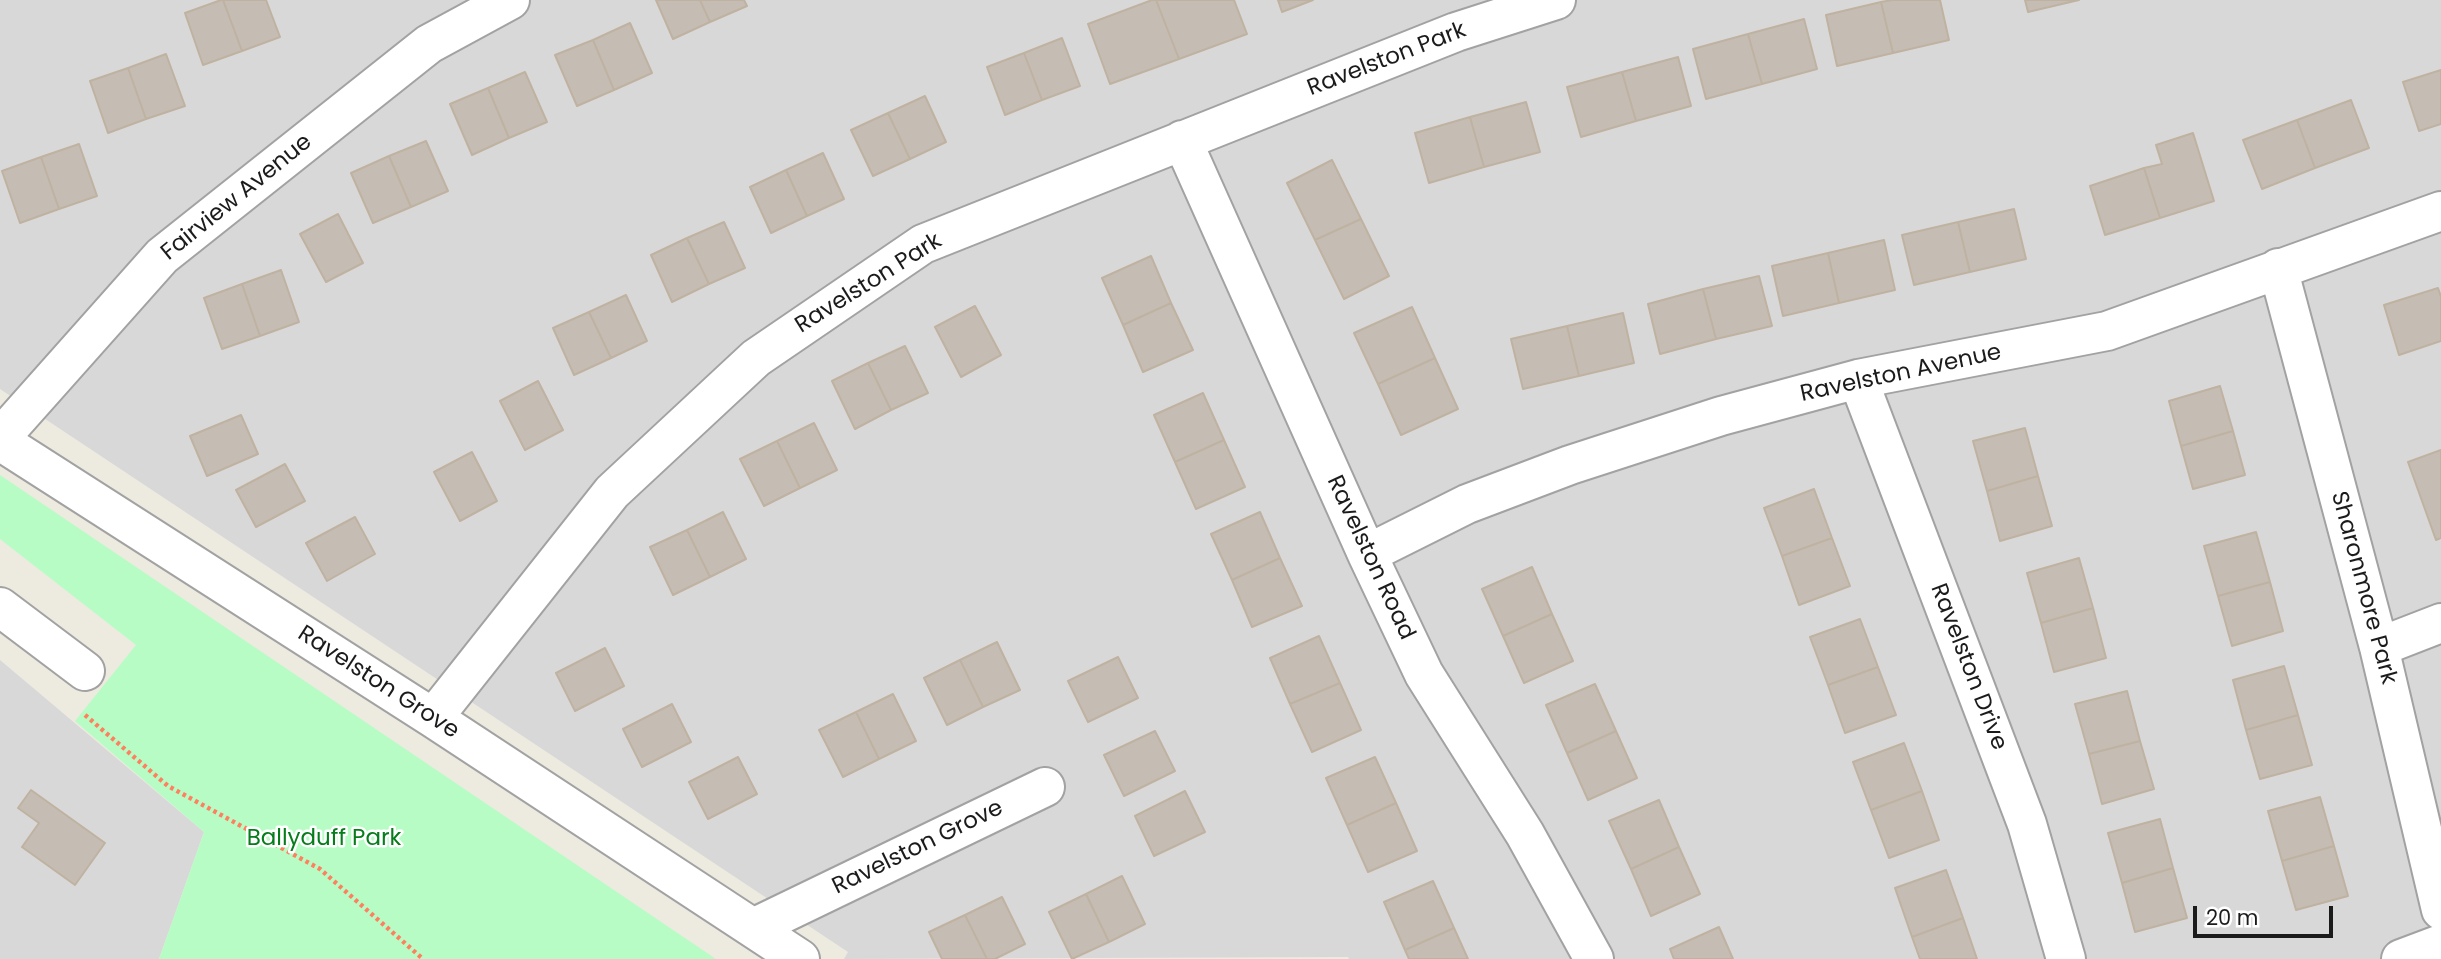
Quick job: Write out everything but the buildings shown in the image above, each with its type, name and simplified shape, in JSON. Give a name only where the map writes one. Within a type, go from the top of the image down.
[{"type":"street","name":"Ravelston Park","points":[[433,718],[612,492],[756,358],[923,244],[1456,32],[1556,0]]},
{"type":"street","name":"Fairview Avenue","points":[[0,439],[162,256],[429,44],[500,2]]},
{"type":"street","name":"Ravelston Road","points":[[1182,140],[1367,554],[1424,674],[1525,834],[1594,959]]},
{"type":"street","name":"Ravelston Avenue","points":[[1367,554],[1467,504],[1570,465],[1721,416],[1858,379],[2107,331],[2441,211]]},
{"type":"street","name":"Sharonmore Park","points":[[2278,268],[2379,647],[2441,910]]},
{"type":"street","name":"Ravelston Drive","points":[[1858,379],[2027,824],[2066,959]]},
{"type":"street","name":"Ravelston Grove","points":[[0,439],[800,959]]},
{"type":"street","points":[[0,607],[85,671]]},
{"type":"street","points":[[2379,647],[2441,623]]},
{"type":"street","name":"Ravelston Grove","points":[[753,928],[1045,787]]},
{"type":"street","points":[[2401,959],[2441,944]]},
{"type":"path","points":[[85,671],[82,713],[168,786],[320,869],[423,959]]},
{"type":"shaded area","points":[[0,0],[2441,0],[2441,959],[844,959],[848,952],[0,389]]},
{"type":"shaded area","points":[[0,660],[204,832],[159,959],[0,959]]},
{"type":"green space","name":"Ballyduff Park","points":[[0,475],[716,959],[159,959],[204,832],[75,721],[136,645],[0,539]]}]
